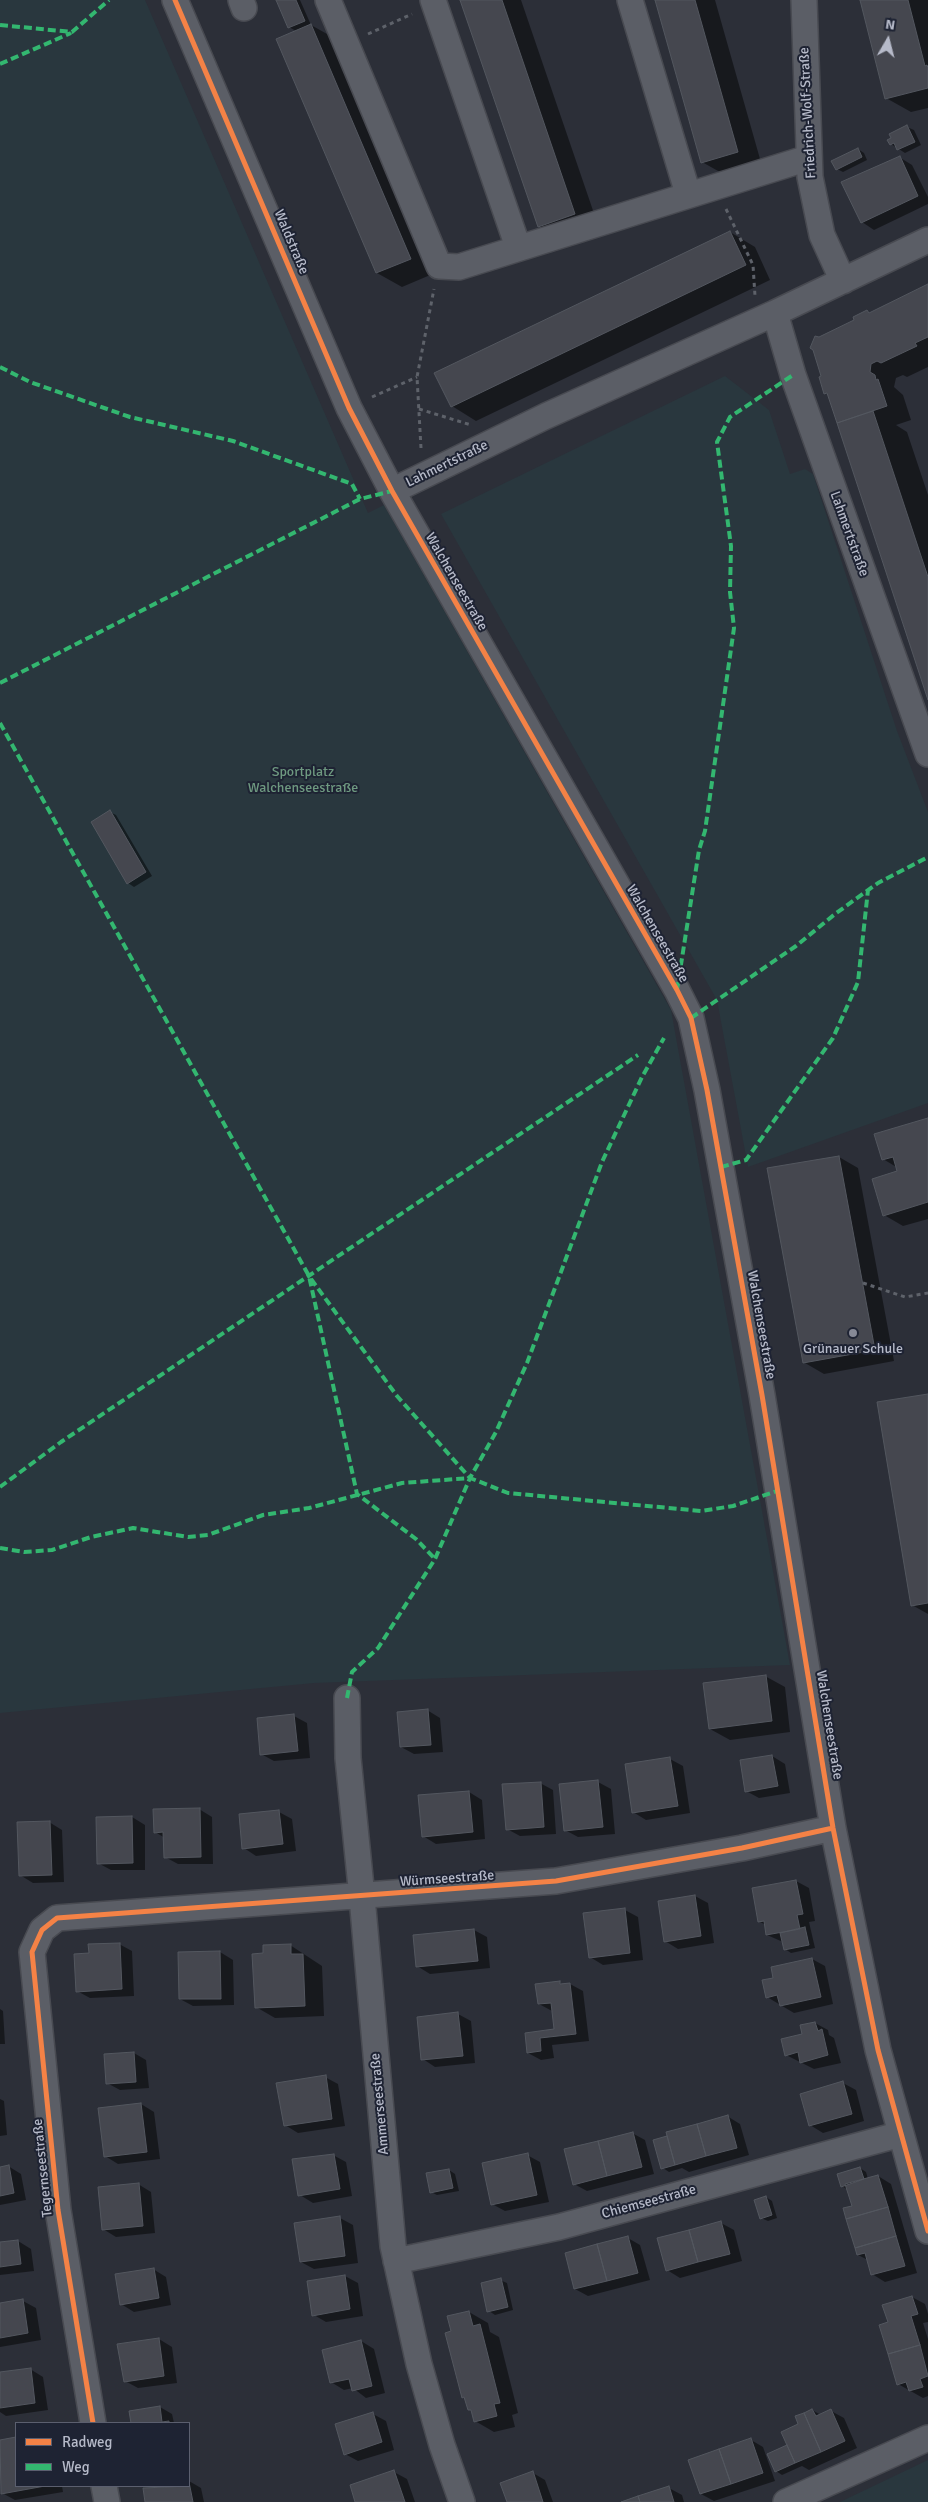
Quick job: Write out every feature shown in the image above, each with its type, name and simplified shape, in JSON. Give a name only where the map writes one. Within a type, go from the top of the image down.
[{"type":"street","name":"Waldstraße","points":[[175,0],[349,408],[392,491]]},
{"type":"street","points":[[328,0],[439,266],[459,267],[715,185],[808,158]]},
{"type":"street","points":[[630,0],[688,194]]},
{"type":"street","name":"Friedrich-Wolf-Straße","points":[[804,0],[808,158],[822,235],[843,281]]},
{"type":"street","points":[[433,2],[518,247]]},
{"type":"street","name":"Lahmertstraße","points":[[392,491],[546,416],[843,281],[928,240]]},
{"type":"street","name":"Lahmertstraße","points":[[769,315],[799,393],[928,754]]},
{"type":"street","name":"Walchenseestraße","points":[[392,491],[677,990],[690,1018],[707,1090],[762,1395],[833,1828],[878,2050],[928,2231]]},
{"type":"street","name":"Ammerseestraße","points":[[347,1698],[348,1758],[385,2168],[396,2261],[421,2372],[442,2445],[462,2502]]},
{"type":"street","name":"Würmseestraße","points":[[57,1918],[362,1897],[556,1881],[742,1848],[833,1828]]},
{"type":"street","name":"Tegernseestraße","points":[[57,1918],[42,1930],[32,1952],[58,2210],[93,2422]]},
{"type":"street","name":"Chiemseestraße","points":[[396,2261],[559,2227],[901,2134]]},
{"type":"street","points":[[786,2502],[928,2438]]},
{"type":"street","points":[[104,2487],[107,2502]]},
{"type":"path","points":[[347,43],[433,2]]},
{"type":"path","points":[[715,185],[753,265],[753,292],[769,315]]},
{"type":"path","points":[[431,471],[421,451],[417,377],[439,266]]},
{"type":"path","points":[[349,408],[417,377]]},
{"type":"path","points":[[419,409],[476,427]]},
{"type":"path","points":[[863,1283],[905,1297],[928,1293]]},
{"type":"green space","name":"Sportplatz Walchenseestraße","points":[[0,0],[145,0],[368,513],[384,505],[671,1010],[790,1665],[314,1683],[0,1713]]},
{"type":"green space","points":[[725,376],[769,410],[790,474],[805,469],[813,474],[897,731],[928,812],[928,1103],[748,1167],[717,1000],[441,514]]},
{"type":"green space","points":[[928,2460],[928,2502],[840,2502]]},
{"type":"building","points":[[276,0],[296,0],[305,21],[288,28]]},
{"type":"building","points":[[460,0],[502,0],[575,214],[538,227]]},
{"type":"building","points":[[655,0],[695,0],[738,152],[701,163]]},
{"type":"building","points":[[860,0],[908,0],[925,66],[927,65],[928,68],[928,88],[885,99]]},
{"type":"building","points":[[311,24],[411,259],[376,273],[276,39]]},
{"type":"building","points":[[907,125],[915,142],[897,150],[894,143],[890,145],[887,140],[891,138],[889,134]]},
{"type":"building","points":[[858,148],[862,157],[836,170],[831,161]]},
{"type":"building","points":[[900,156],[918,196],[861,223],[841,182]]},
{"type":"building","points":[[730,231],[746,265],[451,407],[434,373]]},
{"type":"building","points":[[928,284],[928,337],[915,343],[917,346],[881,363],[877,361],[871,364],[870,372],[875,375],[876,380],[878,379],[887,406],[837,423],[827,393],[824,394],[819,377],[821,376],[813,350],[810,348],[815,336],[819,337],[854,320],[853,317],[867,310],[869,313]]},
{"type":"building","points":[[873,411],[928,577],[928,700],[837,423]]},
{"type":"building","points":[[110,810],[146,872],[127,884],[91,822]]},
{"type":"building","points":[[928,1118],[928,1202],[883,1216],[872,1179],[897,1171],[893,1157],[882,1160],[874,1134]]},
{"type":"building","points":[[839,1156],[875,1350],[803,1363],[767,1168]]},
{"type":"building","points":[[928,1394],[928,1603],[911,1606],[877,1402]]},
{"type":"building","points":[[766,1675],[772,1721],[709,1729],[703,1683]]},
{"type":"building","points":[[428,1709],[431,1745],[400,1747],[397,1712]]},
{"type":"building","points":[[294,1714],[298,1751],[260,1755],[257,1718]]},
{"type":"building","points":[[772,1755],[778,1786],[745,1792],[740,1760]]},
{"type":"building","points":[[670,1757],[678,1806],[632,1813],[625,1764]]},
{"type":"building","points":[[598,1780],[603,1827],[564,1831],[559,1784]]},
{"type":"building","points":[[541,1782],[544,1827],[506,1830],[502,1784]]},
{"type":"building","points":[[469,1791],[473,1832],[422,1837],[418,1795]]},
{"type":"building","points":[[200,1808],[201,1857],[164,1858],[163,1832],[154,1833],[153,1809]]},
{"type":"building","points":[[279,1810],[283,1844],[242,1849],[239,1814]]},
{"type":"building","points":[[132,1816],[133,1863],[97,1864],[96,1817]]},
{"type":"building","points":[[50,1821],[52,1875],[19,1876],[17,1822]]},
{"type":"building","points":[[796,1880],[803,1914],[797,1915],[800,1929],[766,1935],[764,1921],[758,1922],[752,1888]]},
{"type":"building","points":[[695,1895],[701,1936],[664,1942],[658,1901]]},
{"type":"building","points":[[625,1908],[630,1953],[589,1958],[583,1913]]},
{"type":"building","points":[[805,1927],[809,1945],[784,1950],[780,1933]]},
{"type":"building","points":[[474,1929],[478,1961],[416,1967],[413,1935]]},
{"type":"building","points":[[120,1943],[122,1989],[76,1992],[74,1954],[89,1953],[88,1944]]},
{"type":"building","points":[[291,1944],[291,1954],[303,1954],[305,2006],[255,2008],[252,1954],[263,1953],[263,1945]]},
{"type":"building","points":[[220,1951],[221,1999],[179,1999],[178,1952]]},
{"type":"building","points":[[812,1958],[821,1997],[780,2006],[777,1995],[766,1998],[762,1980],[773,1978],[771,1967]]},
{"type":"building","points":[[560,1981],[560,1984],[570,1983],[576,2034],[540,2038],[541,2051],[527,2053],[525,2033],[554,2029],[551,2003],[538,2004],[535,1984]]},
{"type":"building","points":[[458,2012],[463,2056],[421,2060],[417,2017]]},
{"type":"building","points":[[815,2022],[818,2031],[822,2029],[828,2055],[800,2063],[798,2052],[785,2056],[781,2039],[802,2034],[800,2025]]},
{"type":"building","points":[[134,2052],[136,2082],[106,2084],[104,2054]]},
{"type":"building","points":[[326,2075],[332,2119],[284,2126],[276,2083]]},
{"type":"building","points":[[843,2081],[852,2114],[809,2126],[800,2094]]},
{"type":"building","points":[[141,2103],[147,2152],[104,2157],[98,2108]]},
{"type":"building","points":[[728,2115],[737,2148],[706,2156],[697,2124]]},
{"type":"building","points":[[697,2124],[706,2156],[675,2165],[666,2132]]},
{"type":"building","points":[[633,2132],[642,2167],[607,2176],[598,2141]]},
{"type":"building","points":[[667,2136],[675,2165],[661,2169],[653,2140]]},
{"type":"building","points":[[598,2141],[607,2176],[573,2185],[564,2149]]},
{"type":"building","points":[[528,2153],[537,2195],[491,2205],[482,2163]]},
{"type":"building","points":[[334,2154],[340,2189],[298,2196],[292,2159]]},
{"type":"building","points":[[9,2165],[14,2193],[0,2196],[0,2167]]},
{"type":"building","points":[[860,2167],[864,2179],[841,2187],[837,2174]]},
{"type":"building","points":[[449,2169],[453,2188],[430,2193],[426,2173]]},
{"type":"building","points":[[878,2175],[888,2207],[846,2219],[843,2208],[852,2206],[845,2184]]},
{"type":"building","points":[[139,2183],[143,2226],[102,2230],[98,2187]]},
{"type":"building","points":[[766,2196],[772,2215],[760,2219],[754,2200]]},
{"type":"building","points":[[888,2207],[896,2236],[855,2248],[846,2219]]},
{"type":"building","points":[[340,2216],[345,2256],[300,2262],[294,2223]]},
{"type":"building","points":[[721,2221],[730,2254],[698,2262],[689,2230]]},
{"type":"building","points":[[689,2230],[698,2262],[666,2271],[657,2238]]},
{"type":"building","points":[[628,2236],[638,2273],[607,2281],[597,2244]]},
{"type":"building","points":[[896,2236],[905,2266],[871,2275],[865,2253],[857,2255],[855,2248]]},
{"type":"building","points":[[18,2240],[21,2264],[0,2267],[0,2242]]},
{"type":"building","points":[[597,2244],[607,2281],[574,2289],[565,2253]]},
{"type":"building","points":[[154,2268],[159,2298],[120,2305],[115,2274]]},
{"type":"building","points":[[345,2275],[350,2309],[312,2316],[307,2281]]},
{"type":"building","points":[[501,2278],[508,2307],[487,2312],[481,2283]]},
{"type":"building","points":[[912,2296],[918,2314],[911,2316],[920,2345],[888,2354],[879,2325],[888,2322],[882,2305]]},
{"type":"building","points":[[23,2299],[28,2333],[0,2338],[0,2303]]},
{"type":"building","points":[[469,2311],[473,2326],[480,2324],[500,2403],[494,2404],[497,2416],[474,2422],[471,2410],[468,2410],[464,2397],[462,2398],[445,2333],[451,2331],[447,2316]]},
{"type":"building","points":[[159,2338],[164,2376],[124,2382],[117,2344]]},
{"type":"building","points":[[361,2340],[372,2386],[352,2391],[349,2379],[330,2383],[322,2350]]},
{"type":"building","points":[[920,2345],[928,2376],[920,2379],[923,2387],[909,2391],[906,2382],[897,2385],[888,2354]]},
{"type":"building","points":[[31,2368],[35,2403],[0,2408],[0,2372]]},
{"type":"building","points":[[160,2406],[162,2422],[131,2422],[129,2411]]},
{"type":"building","points":[[812,2409],[816,2416],[831,2409],[845,2441],[821,2452],[804,2413]]},
{"type":"building","points":[[373,2412],[382,2442],[344,2455],[335,2424]]},
{"type":"building","points":[[804,2413],[821,2452],[795,2463],[781,2432],[798,2424],[795,2416]]},
{"type":"building","points":[[15,2437],[15,2487],[40,2487],[1,2494],[0,2440]]},
{"type":"building","points":[[751,2438],[763,2473],[731,2484],[719,2449]]},
{"type":"building","points":[[787,2445],[795,2463],[775,2472],[767,2454]]},
{"type":"building","points":[[719,2449],[731,2484],[700,2494],[688,2460]]},
{"type":"building","points":[[394,2470],[405,2502],[355,2502],[350,2485]]},
{"type":"building","points":[[533,2471],[543,2502],[507,2502],[500,2483]]},
{"type":"building","points":[[669,2486],[674,2502],[640,2502],[638,2496]]},
{"type":"building","points":[[190,2487],[193,2502],[145,2502],[143,2488]]},
{"type":"building","points":[[638,2496],[640,2502],[621,2502]]},
{"type":"marked path","points":[[0,25],[72,32],[109,0]]},
{"type":"marked path","points":[[0,64],[71,33]]},
{"type":"marked path","points":[[0,367],[30,382],[130,417],[233,441],[352,484],[360,499]]},
{"type":"marked path","points":[[677,990],[699,850],[705,831],[734,628],[730,592],[731,546],[717,442],[730,417],[793,375]]},
{"type":"marked path","points":[[0,683],[360,499],[392,491]]},
{"type":"marked path","points":[[0,723],[309,1276],[357,1494],[416,1539],[435,1559]]},
{"type":"marked path","points":[[691,1018],[796,946],[835,914],[878,883],[928,857]]},
{"type":"marked path","points":[[721,1167],[746,1160],[833,1038],[858,982],[868,890]]},
{"type":"marked path","points":[[347,1698],[352,1672],[378,1648],[435,1559],[470,1478],[496,1432],[527,1363],[602,1162],[642,1077],[664,1038]]},
{"type":"marked path","points":[[0,1487],[61,1442],[638,1055]]},
{"type":"marked path","points":[[311,1279],[397,1396],[470,1478]]},
{"type":"marked path","points":[[0,1548],[24,1552],[52,1550],[91,1537],[133,1528],[188,1537],[208,1535],[263,1515],[309,1508],[402,1483],[470,1478],[508,1493],[701,1511],[733,1506],[777,1491]]},
{"type":"cycle path","points":[[175,0],[349,408],[392,491],[677,990],[691,1018],[707,1090],[762,1395],[833,1828],[878,2050],[928,2231]]},
{"type":"cycle path","points":[[93,2422],[58,2210],[32,1952],[42,1930],[57,1918],[556,1881],[742,1848],[833,1828]]},
{"type":"place","name":"Grünauer Schule","points":[[853,1333]]}]
